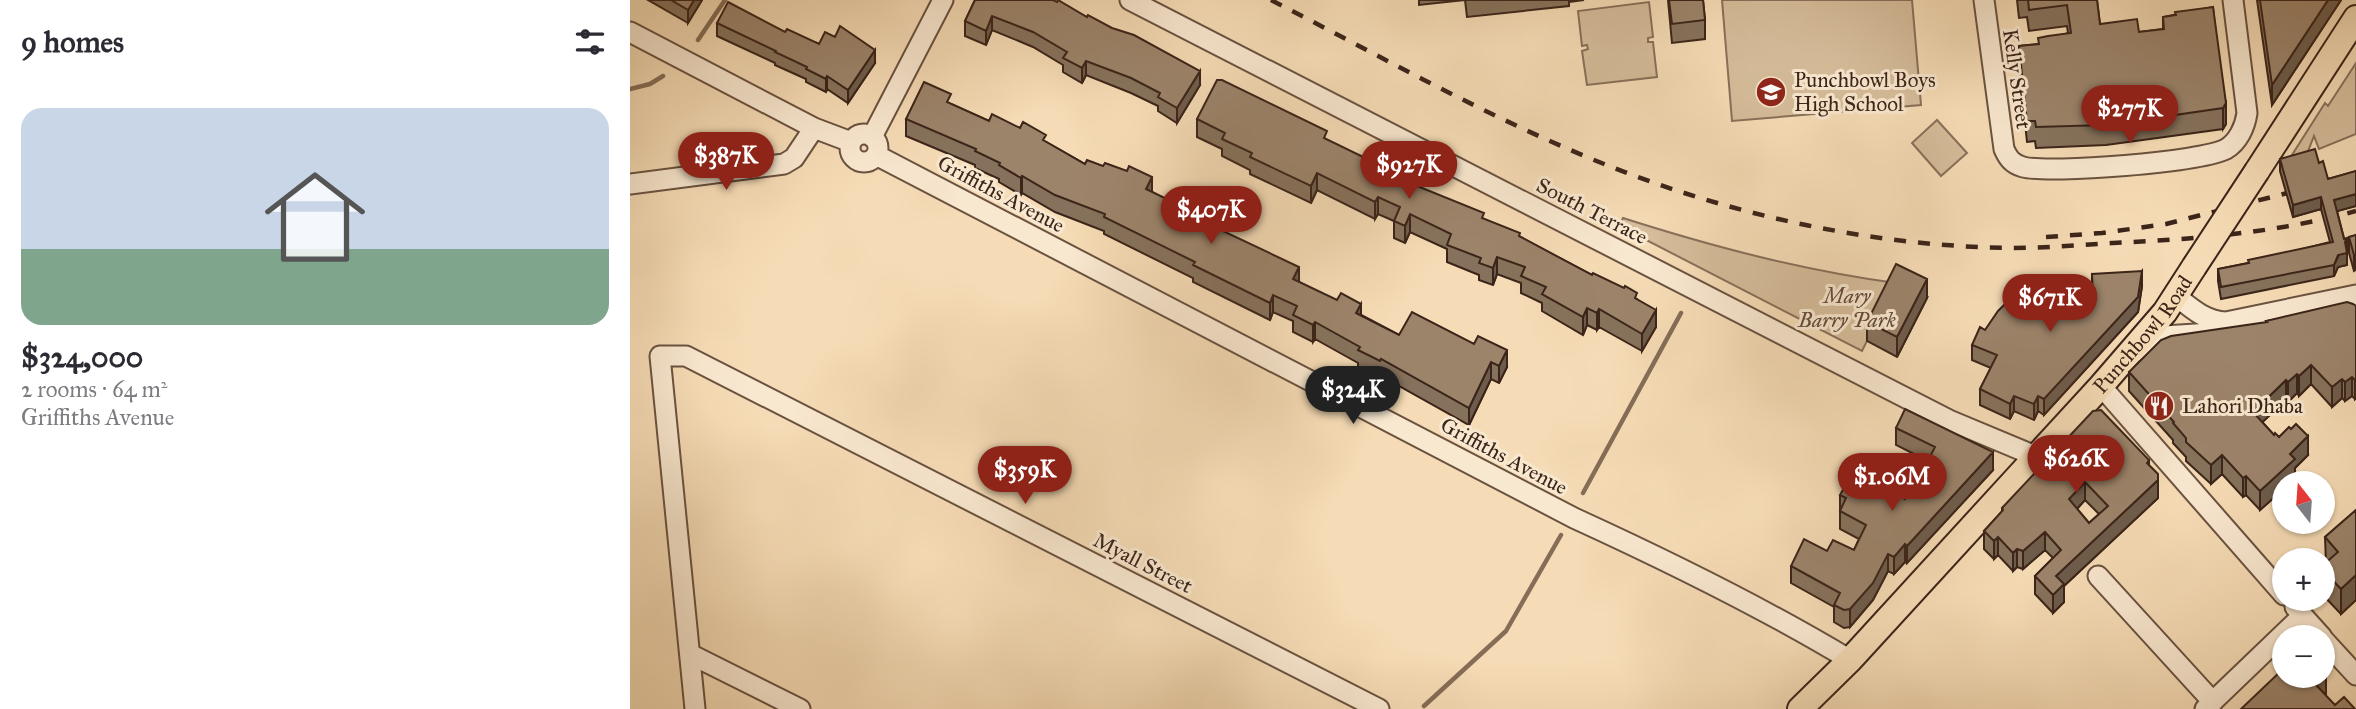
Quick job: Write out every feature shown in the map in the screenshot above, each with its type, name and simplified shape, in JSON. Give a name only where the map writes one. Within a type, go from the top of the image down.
[{"type":"main road","name":"Punchbowl Road","points":[[1800,709],[1850,660],[2126,359],[2176,296],[2356,18]]},
{"type":"street","points":[[874,146],[943,0]]},
{"type":"street","name":"South Terrace","points":[[1130,0],[1950,420],[2035,456]]},
{"type":"street","name":"Kelly Street","points":[[1984,0],[2003,142],[2013,162],[2023,167],[2040,169],[2123,166],[2207,154],[2229,147],[2239,136],[2246,121],[2246,97],[2233,0]]},
{"type":"street","points":[[630,32],[814,128],[851,142],[858,135],[866,134],[874,146]]},
{"type":"street","points":[[630,184],[784,164],[794,158],[814,128]]},
{"type":"street","name":"Griffiths Avenue","points":[[874,146],[1574,519],[1642,549],[1776,618],[1850,660]]},
{"type":"street","points":[[2176,296],[2199,315],[2212,321],[2226,322],[2356,295]]},
{"type":"street","points":[[2126,359],[2164,336],[2233,330],[2264,315]]},
{"type":"street","name":"Myall Street","points":[[690,654],[660,356],[686,356],[1379,709]]},
{"type":"street","points":[[2101,386],[2272,582]]},
{"type":"street","points":[[2098,576],[2209,705],[2302,616]]},
{"type":"street","points":[[2298,611],[2311,625]]},
{"type":"street","points":[[2335,652],[2356,675]]},
{"type":"street","points":[[690,654],[695,709]]},
{"type":"street","points":[[690,654],[800,709]]},
{"type":"green space","points":[[1722,0],[1912,0],[1921,105],[1732,121]]},
{"type":"green space","points":[[1649,2],[1653,37],[1648,38],[1648,42],[1653,42],[1657,77],[1587,85],[1582,51],[1588,49],[1587,45],[1582,46],[1578,11]]},
{"type":"green space","points":[[2356,63],[2356,134],[2319,149],[2314,136],[2303,164],[2283,169],[2325,103],[2328,106]]},
{"type":"green space","points":[[1937,120],[1967,153],[1941,176],[1912,143]]},
{"type":"green space","name":"Mary Barry Park","points":[[1623,218],[1758,256],[1896,283],[1862,351],[1619,226]]},
{"type":"building","points":[[671,0],[694,0],[688,10]]},
{"type":"building","points":[[975,0],[1058,0],[1087,17],[1088,15],[1112,28],[1134,35],[1200,71],[1177,108],[1158,97],[1160,93],[1131,78],[1086,61],[1082,68],[1063,58],[1067,52],[1033,32],[992,16],[986,31],[965,21]]},
{"type":"building","points":[[1669,0],[1703,0],[1705,20],[1672,24]]},
{"type":"building","points":[[2028,0],[2097,0],[2100,24],[2137,19],[2139,32],[2164,29],[2163,17],[2176,15],[2175,12],[2213,7],[2226,103],[2223,108],[2106,125],[2036,127],[2035,121],[2027,121],[2019,46],[2039,44],[2038,38],[2071,33],[2067,5],[2029,10]]},
{"type":"building","points":[[2260,0],[2328,0],[2272,85]]},
{"type":"building","points":[[728,2],[785,32],[787,29],[819,44],[825,32],[835,37],[840,26],[875,50],[848,90],[827,76],[826,79],[717,23]]},
{"type":"building","points":[[1217,80],[1222,80],[1327,131],[1324,138],[1392,171],[1390,175],[1484,213],[1482,218],[1520,233],[1519,236],[1592,275],[1593,273],[1624,288],[1625,286],[1637,293],[1635,298],[1656,310],[1642,334],[1599,309],[1597,313],[1587,308],[1583,317],[1542,294],[1546,287],[1521,276],[1525,267],[1497,257],[1493,268],[1479,263],[1481,258],[1447,245],[1451,234],[1410,214],[1405,226],[1394,221],[1400,207],[1378,197],[1375,202],[1317,173],[1311,186],[1250,157],[1252,153],[1222,139],[1225,133],[1197,119]]},
{"type":"building","points":[[924,82],[951,94],[947,102],[989,121],[992,114],[1020,128],[1023,122],[1046,135],[1043,140],[1085,164],[1087,160],[1103,166],[1105,163],[1127,171],[1129,166],[1152,177],[1146,189],[1208,219],[1206,223],[1299,267],[1293,279],[1337,300],[1341,293],[1361,304],[1356,313],[1399,335],[1412,312],[1474,344],[1478,336],[1507,350],[1499,366],[1491,362],[1469,408],[1381,359],[1380,361],[1358,350],[1360,347],[1315,322],[1313,325],[1293,315],[1297,306],[1273,295],[1270,303],[1104,217],[1105,214],[1055,195],[1022,176],[1021,178],[999,165],[1000,163],[975,151],[976,149],[906,119]]},
{"type":"building","points":[[2315,149],[2319,163],[2323,161],[2328,179],[2356,171],[2356,194],[2334,200],[2344,239],[2347,238],[2347,253],[2338,255],[2334,265],[2221,287],[2218,269],[2333,242],[2321,197],[2293,205],[2280,159]]},
{"type":"building","points":[[2356,235],[2356,254],[2354,255],[2349,237]]},
{"type":"building","points":[[1896,264],[1927,279],[1897,337],[1867,322]]},
{"type":"building","points":[[2142,271],[2138,297],[2044,399],[2038,396],[2034,404],[2014,396],[2010,404],[1980,389],[1997,355],[1972,345],[1980,327],[1985,330],[2005,304],[2010,305],[2013,296],[2020,299],[2022,284],[2093,297],[2092,274]]},
{"type":"building","points":[[2347,302],[2353,304],[2356,306],[2356,379],[2352,377],[2345,382],[2342,379],[2332,387],[2311,365],[2299,376],[2297,374],[2288,382],[2286,380],[2253,412],[2274,435],[2275,433],[2279,437],[2296,424],[2308,436],[2290,454],[2295,459],[2282,471],[2272,471],[2272,480],[2260,491],[2246,476],[2243,478],[2222,455],[2211,465],[2186,442],[2174,422],[2129,372],[2161,340],[2171,336],[2266,321]]},
{"type":"building","points":[[1905,409],[1993,452],[1907,546],[1905,544],[1894,557],[1888,554],[1873,583],[1850,609],[1844,610],[1834,605],[1840,593],[1791,566],[1804,539],[1827,551],[1833,540],[1854,550],[1866,525],[1840,511],[1846,498],[1840,495],[1847,482],[1861,489],[1867,479],[1905,499],[1906,496],[1909,497],[1935,447],[1896,428]]},
{"type":"building","points":[[2101,410],[2149,460],[2147,463],[2158,474],[2158,480],[2056,576],[2064,584],[2053,595],[2035,576],[2061,550],[2045,532],[2023,551],[2017,549],[2013,553],[1998,537],[1994,541],[1984,531],[2002,508],[2093,411]],"holes":[[[2085,482],[2108,506],[2089,523],[2069,499]]]},
{"type":"building","points":[[2356,510],[2356,575],[2341,589],[2335,583],[2335,555],[2338,552],[2325,537],[2335,534],[2335,528]]},
{"type":"building","points":[[2272,679],[2272,688],[2319,688],[2335,705],[2344,697],[2355,709],[2241,709]]},
{"type":"waterway","points":[[698,40],[725,0]]},
{"type":"waterway","points":[[630,89],[650,84],[663,76]]},
{"type":"waterway","points":[[1583,493],[1681,313]]},
{"type":"waterway","points":[[1424,706],[1506,631],[1561,535]]},
{"type":"railway","points":[[1271,0],[1438,87],[1566,148],[1706,200],[1806,225],[1908,241],[2023,248],[2236,234],[2296,225],[2356,211]]},
{"type":"railway","points":[[2046,237],[2166,224],[2307,188]]},
{"type":"place","name":"Punchbowl Boys High School","points":[[1771,92]]},
{"type":"place","name":"Lahori Dhaba","points":[[2159,406]]}]
